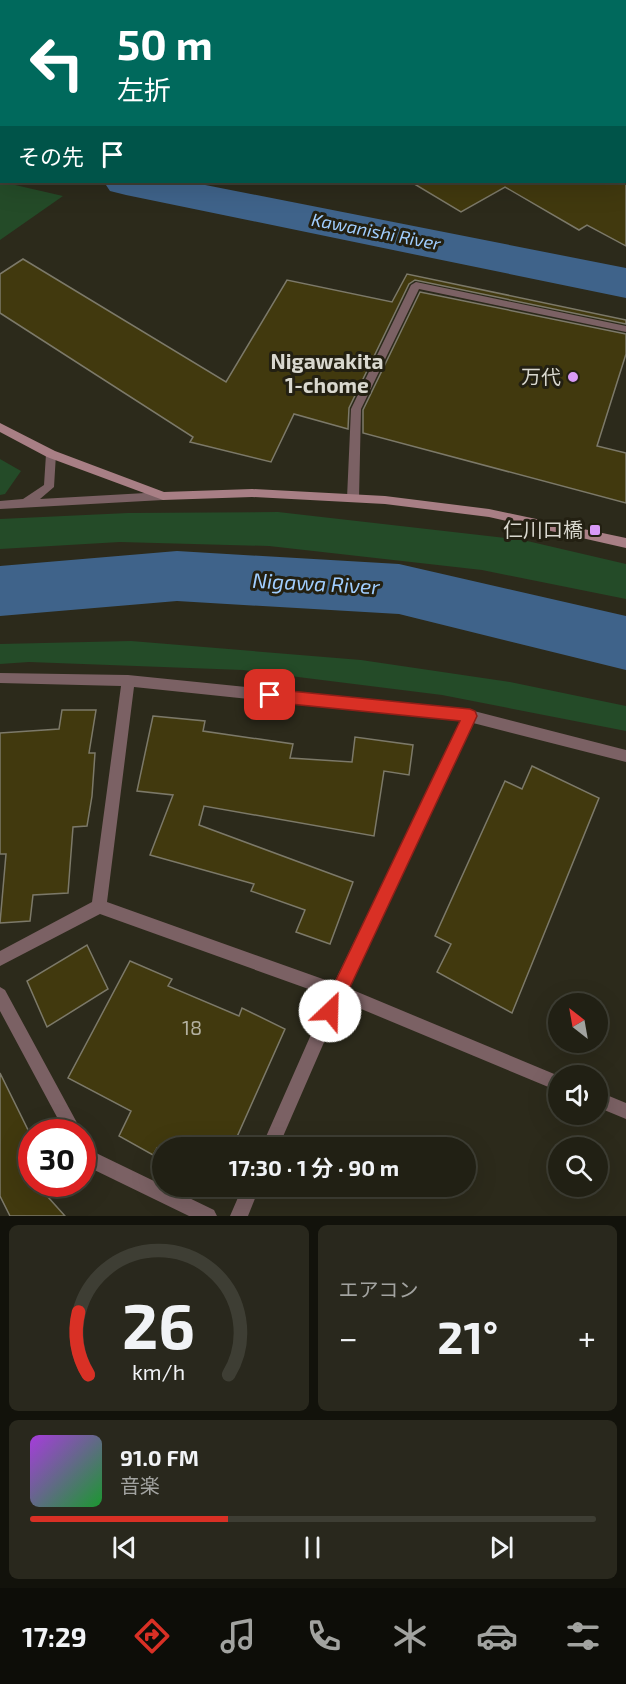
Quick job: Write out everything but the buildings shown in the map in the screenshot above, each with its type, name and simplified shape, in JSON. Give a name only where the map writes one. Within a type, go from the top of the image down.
[{"type":"street","points":[[353,498],[356,409],[416,285],[626,329]]},
{"type":"street","points":[[0,427],[51,454],[163,496]]},
{"type":"street","points":[[27,503],[49,488],[51,454]]},
{"type":"street","points":[[0,505],[252,493],[353,498],[489,513],[626,543]]},
{"type":"street","points":[[0,678],[128,681],[470,716],[626,756]]},
{"type":"street","points":[[99,906],[128,681]]},
{"type":"street","points":[[275,1137],[338,992],[470,716]]},
{"type":"street","points":[[0,958],[99,906],[338,992],[548,1079]]},
{"type":"street","points":[[0,995],[67,1119]]},
{"type":"street","points":[[608,1104],[626,1111]]},
{"type":"street","points":[[96,1162],[208,1216]]},
{"type":"street","points":[[239,1216],[247,1197]]},
{"type":"green space","points":[[0,183],[63,196],[0,240]]},
{"type":"green space","points":[[0,459],[21,471],[5,494],[0,495]]},
{"type":"green space","points":[[278,512],[523,540],[626,564],[626,599],[482,570],[269,546],[120,542],[0,549],[0,519],[128,513]]},
{"type":"green space","points":[[131,641],[361,660],[510,682],[626,706],[626,731],[442,695],[243,670],[29,662],[0,664],[0,644]]},
{"type":"waterway","name":"Kawanishi River","points":[[131,183],[626,283]]},
{"type":"waterway","name":"Nigawa River","points":[[0,591],[177,576],[399,589],[626,643]]},
{"type":"place","name":"万代","points":[[573,377]]},
{"type":"place","name":"仁川口橋","points":[[595,530]]},
{"type":"district","name":"Nigawakita 1-chome","points":[[327,374]]},
{"type":"route","points":[[270,695],[470,716],[330,1011]]}]
